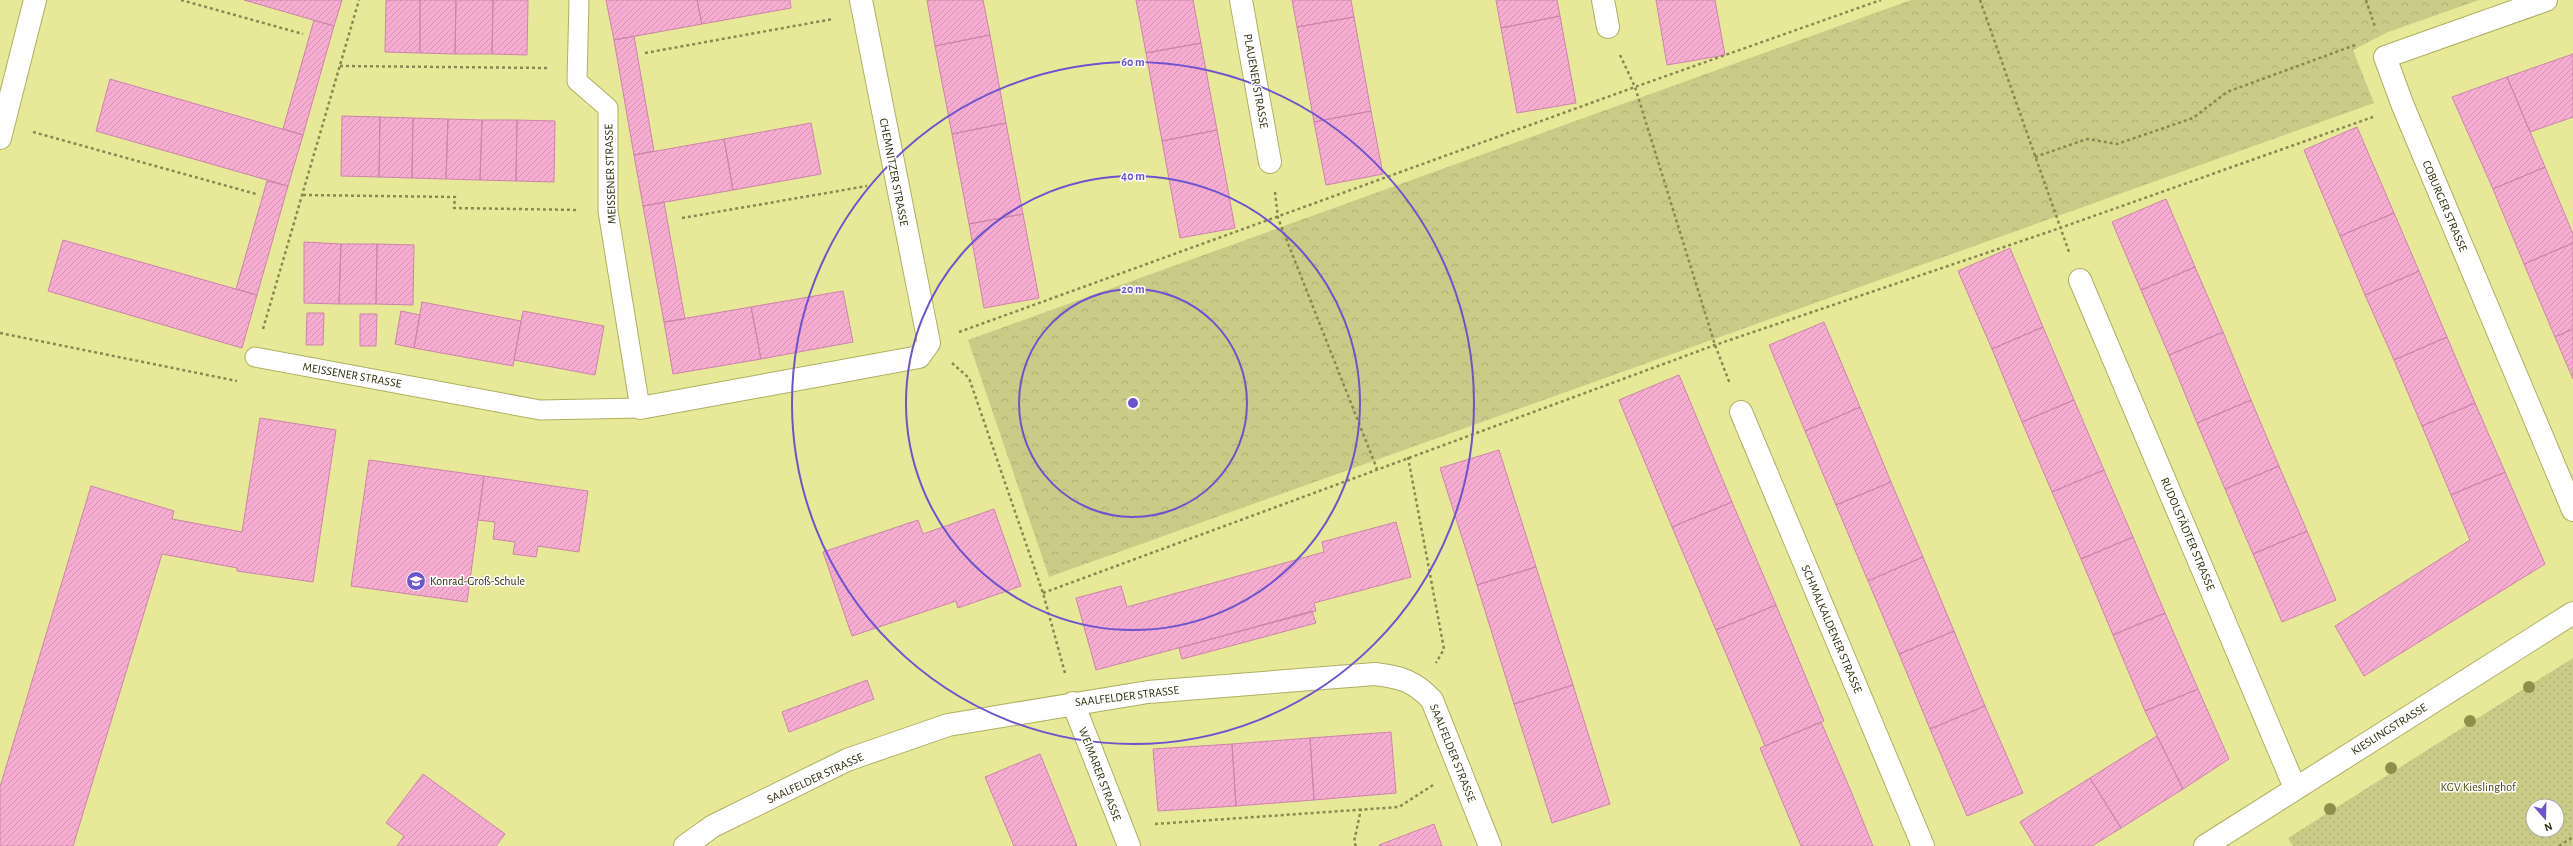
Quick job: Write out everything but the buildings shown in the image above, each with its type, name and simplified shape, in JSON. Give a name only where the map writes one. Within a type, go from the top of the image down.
[{"type":"street","points":[[2,130],[35,0]]},
{"type":"street","name":"PLAUENER STRASSE","points":[[1241,0],[1270,162]]},
{"type":"street","points":[[1603,0],[1608,27]]},
{"type":"street","name":"COBURGER STRASSE","points":[[2546,0],[2386,57],[2403,106],[2573,510]]},
{"type":"street","name":"CHEMNITZER STRASSE","points":[[862,7],[928,343]]},
{"type":"street","name":"RUDOLSTÄDTER STRASSE","points":[[2080,280],[2296,788]]},
{"type":"street","name":"MEISSENER STRASSE","points":[[640,408],[919,357],[928,343]]},
{"type":"street","name":"SCHMALKALDENER STRASSE","points":[[1741,412],[1923,846]]},
{"type":"street","name":"KIESLINGSTRASSE","points":[[2205,846],[2573,613]]},
{"type":"street","name":"SAALFELDER STRASSE","points":[[685,846],[713,826],[847,760],[948,725],[1072,703],[1148,692],[1375,674],[1400,677],[1422,690],[1432,700],[1460,767],[1490,846]]},
{"type":"street","name":"WEIMARER STRASSE","points":[[1072,703],[1125,836]]},
{"type":"lane","name":"MEISSENER STRASSE","points":[[255,357],[540,410],[640,408],[608,211],[608,108],[577,81],[579,0]]},
{"type":"path","points":[[181,0],[303,34]]},
{"type":"path","points":[[255,357],[359,0]]},
{"type":"path","points":[[1072,703],[1043,593],[969,378],[928,343],[1278,218],[1634,87],[1881,0]]},
{"type":"path","points":[[1980,0],[2060,228]]},
{"type":"path","points":[[645,53],[862,7]]},
{"type":"path","points":[[1608,27],[1634,87],[1715,345],[1741,412]]},
{"type":"path","points":[[2035,157],[2087,139],[2117,144],[2193,118],[2227,92],[2357,45]]},
{"type":"path","points":[[340,66],[577,68]]},
{"type":"path","points":[[1043,593],[1715,345],[2060,228],[2403,106]]},
{"type":"path","points":[[2,130],[256,194]]},
{"type":"path","points":[[682,218],[895,181]]},
{"type":"path","points":[[302,195],[454,197],[454,208],[608,211]]},
{"type":"path","points":[[1278,218],[1377,469]]},
{"type":"path","points":[[1408,458],[1444,649]]},
{"type":"path","points":[[1125,836],[1361,809],[1399,807],[1460,767]]},
{"type":"path","points":[[1356,846],[1354,842],[1361,809]]},
{"type":"path","points":[[2559,846],[2573,837]]},
{"type":"green space","points":[[1911,0],[2479,0],[2388,32],[2353,50],[2374,103],[1049,577],[968,340]]},
{"type":"green space","name":"KGV Kieslinghof","points":[[2573,658],[2573,846],[2293,846],[2288,838]]},
{"type":"place","name":"Konrad-Groß-Schule","points":[[416,581]]}]
